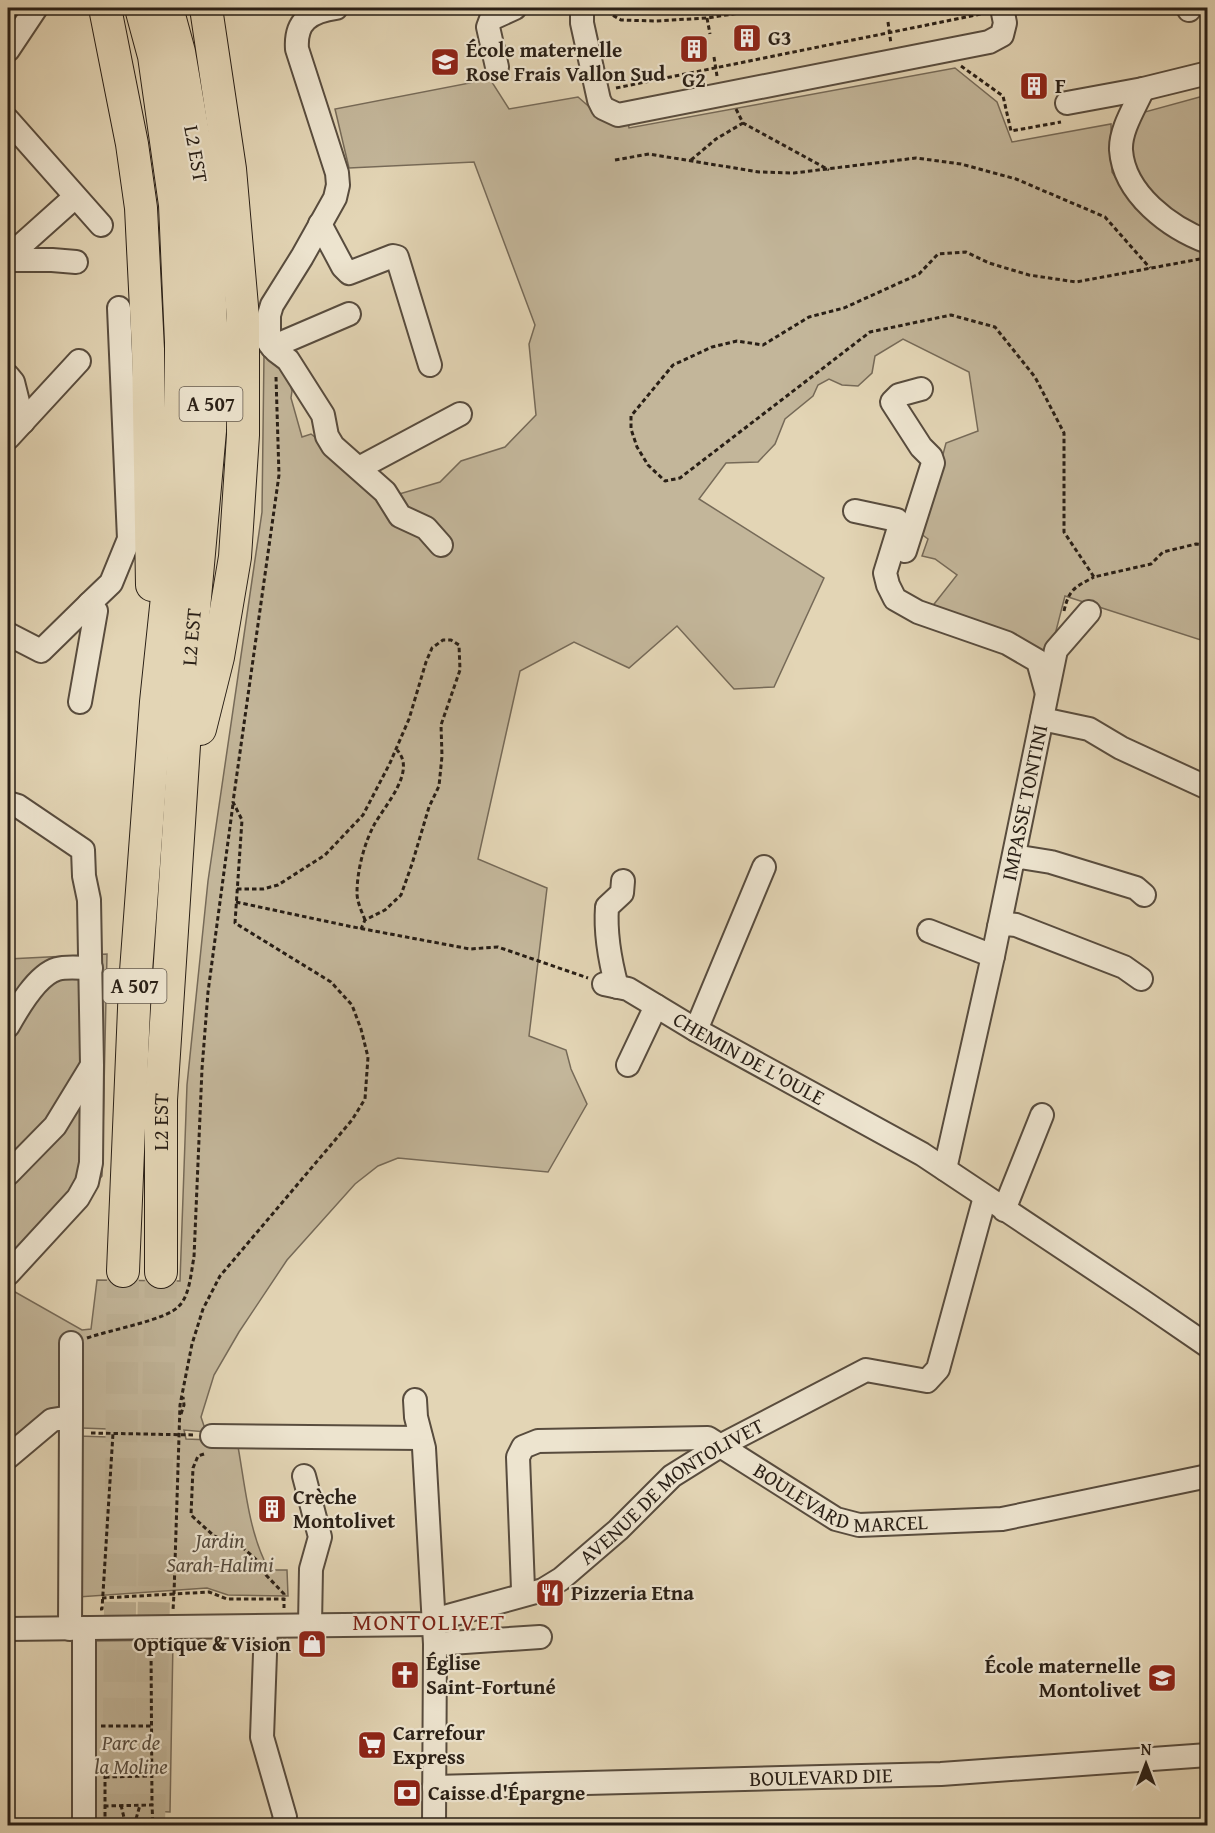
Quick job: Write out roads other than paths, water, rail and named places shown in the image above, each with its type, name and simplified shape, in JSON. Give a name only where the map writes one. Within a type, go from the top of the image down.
[{"type":"highway","points":[[105,8],[132,144],[143,228],[152,461],[150,542],[156,702]]},
{"type":"highway","name":"L2 EST","points":[[123,1271],[135,985],[156,702],[181,431],[181,342],[175,205],[154,56],[141,8]]},
{"type":"highway","name":"L2 EST","points":[[161,1272],[161,1100],[190,653],[210,431],[212,343],[205,203],[179,52],[167,8]]},
{"type":"highway","points":[[181,803],[218,657],[235,557],[243,435],[243,318],[232,192],[206,8]]},
{"type":"street","points":[[8,50],[36,8]]},
{"type":"street","points":[[336,8],[308,17],[300,25],[296,36],[297,49],[337,173],[338,185],[335,198],[272,305],[269,315],[272,347],[288,360],[323,415],[327,436],[333,446],[385,492],[400,516],[426,528],[441,545]]},
{"type":"street","points":[[497,67],[488,27],[491,19],[515,8]]},
{"type":"street","points":[[582,8],[582,23],[597,92],[603,108],[618,115],[893,63],[989,42],[1002,34],[1005,23],[1002,9]]},
{"type":"street","points":[[1067,103],[1208,74]]},
{"type":"street","points":[[1143,89],[1123,135],[1121,150],[1124,164],[1131,181],[1142,197],[1165,219],[1203,240]]},
{"type":"street","points":[[8,120],[101,225]]},
{"type":"street","points":[[75,197],[8,257],[15,260],[76,262]]},
{"type":"street","points":[[320,224],[343,267],[349,273],[393,256],[397,257],[430,366]]},
{"type":"street","points":[[8,634],[41,651],[111,583],[129,539],[119,308]]},
{"type":"street","points":[[272,347],[349,314]]},
{"type":"street","points":[[8,438],[79,361]]},
{"type":"street","points":[[8,376],[14,382],[24,422]]},
{"type":"street","points":[[918,612],[904,593],[899,583],[898,573],[933,463],[932,457],[921,447],[892,402],[899,395],[921,389]]},
{"type":"street","points":[[359,468],[460,414]]},
{"type":"street","points":[[855,510],[897,520],[898,531],[885,573],[895,599],[918,612],[1007,643],[1038,661],[1047,695]]},
{"type":"street","points":[[80,702],[96,611],[89,604]]},
{"type":"street","name":"IMPASSE TONTINI","points":[[945,1169],[993,956],[1056,650],[1089,612]]},
{"type":"street","points":[[1042,719],[1089,729],[1121,748],[1208,788]]},
{"type":"street","points":[[8,803],[18,806],[83,850],[84,876],[89,900],[92,1065],[91,1163],[87,1182],[78,1198],[8,1274]]},
{"type":"street","points":[[1012,862],[1020,857],[1051,862],[1136,888],[1144,895]]},
{"type":"street","points":[[696,1030],[764,867]]},
{"type":"street","name":"CHEMIN DE L'OULE","points":[[623,881],[622,893],[607,907],[606,924],[611,985],[628,989],[696,1030],[922,1154],[1208,1346]]},
{"type":"street","points":[[999,927],[1007,924],[1016,925],[1124,967],[1141,979]]},
{"type":"street","points":[[929,931],[993,956]]},
{"type":"street","points":[[8,1026],[17,1009],[48,973],[60,968],[91,968]]},
{"type":"street","points":[[628,1065],[656,1006]]},
{"type":"street","points":[[8,1174],[55,1126],[92,1065]]},
{"type":"street","points":[[1004,1210],[1042,1114]]},
{"type":"street","name":"AVENUE DE MONTOLIVET","points":[[8,1629],[310,1625],[435,1634],[444,1617],[532,1592],[561,1580],[618,1530],[667,1480],[720,1446],[866,1370],[927,1381],[934,1375],[938,1369],[985,1197]]},
{"type":"street","points":[[71,1343],[77,1629],[84,1726],[84,1826]]},
{"type":"street","points":[[415,1400],[416,1418],[424,1448],[435,1634],[434,1826]]},
{"type":"street","points":[[8,1457],[52,1420],[71,1418]]},
{"type":"street","points":[[218,1436],[421,1438]]},
{"type":"street","name":"BOULEVARD MARCEL","points":[[532,1592],[523,1589],[518,1457],[523,1447],[538,1441],[708,1438],[836,1519],[859,1525],[1002,1519],[1208,1476]]},
{"type":"street","points":[[304,1476],[320,1537],[311,1569],[310,1625]]},
{"type":"street","points":[[275,1626],[262,1737],[285,1817],[282,1826]]},
{"type":"street","points":[[435,1634],[540,1637]]},
{"type":"street","name":"BOULEVARD DIE","points":[[434,1787],[941,1774],[1208,1755]]},
{"type":"tunnel","points":[[118,1826],[123,1271]]},
{"type":"tunnel","points":[[149,1826],[161,1272]]},
{"type":"place","name":"G3","points":[[747,38]]},
{"type":"place","name":"G2","points":[[694,49]]},
{"type":"place","name":"École maternelle Rose Frais Vallon Sud","points":[[445,62]]},
{"type":"place","name":"F","points":[[1034,86]]},
{"type":"place","name":"Crèche Montolivet","points":[[272,1509]]},
{"type":"place","name":"Pizzeria Etna","points":[[550,1593]]},
{"type":"place","name":"Optique & Vision","points":[[312,1644]]},
{"type":"place","name":"Église Saint-Fortuné","points":[[405,1675]]},
{"type":"place","name":"École maternelle Montolivet","points":[[1162,1678]]},
{"type":"place","name":"Carrefour Express","points":[[372,1745]]},
{"type":"place","name":"Caisse d'Épargne","points":[[407,1793]]},
{"type":"district","name":"MONTOLIVET","points":[[429,1622]]},
{"type":"park label","name":"Jardin Sarah-Halimi","points":[[220,1553]]},
{"type":"park label","name":"Parc de la Moline","points":[[131,1755]]}]
